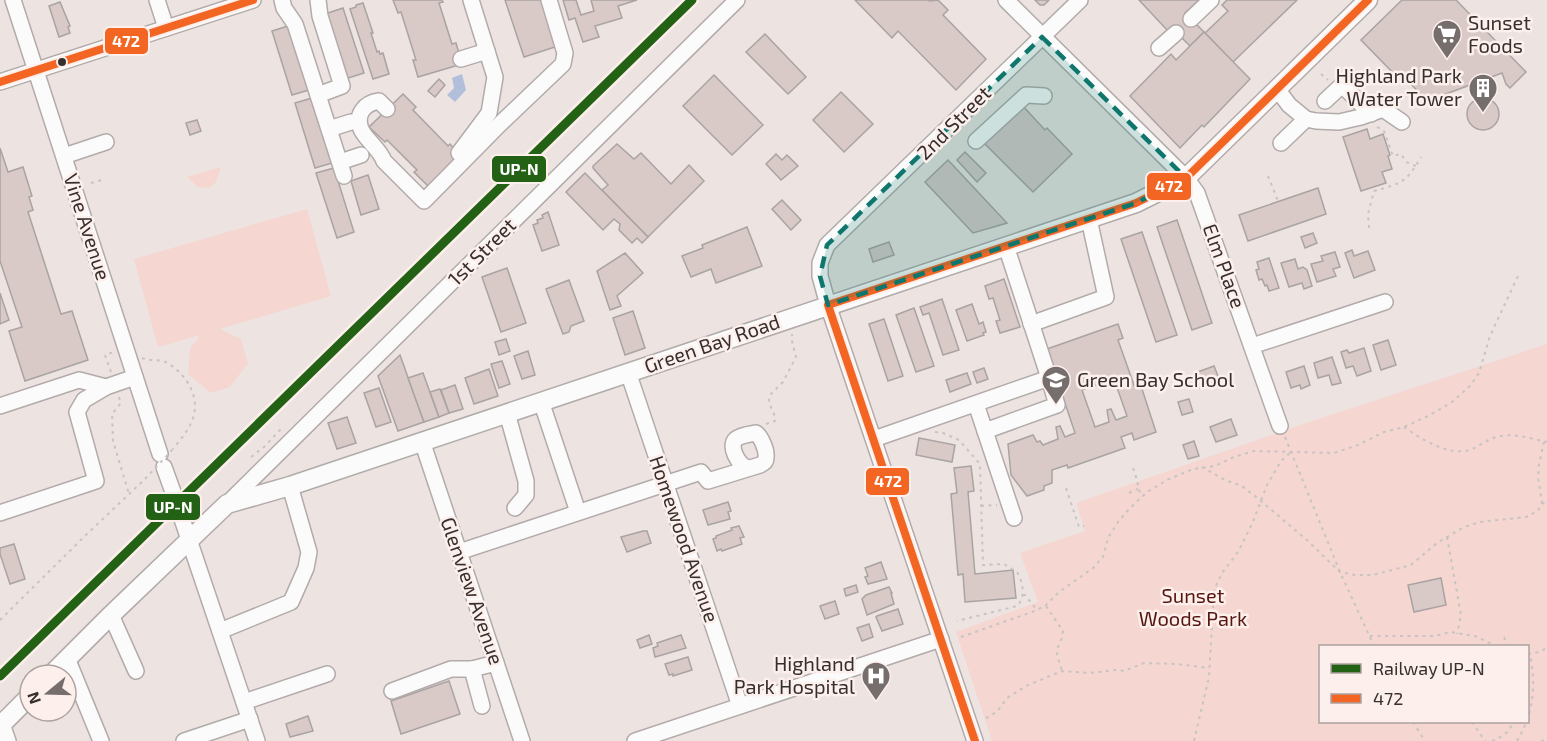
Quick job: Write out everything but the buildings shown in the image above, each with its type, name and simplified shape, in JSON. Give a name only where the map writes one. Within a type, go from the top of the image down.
[{"type":"main road","name":"Green Bay Road","points":[[63,663],[227,504],[291,486],[1089,219],[1136,203],[1186,178],[1368,0]]},
{"type":"main road","points":[[4,730],[18,712]]},
{"type":"street","name":"Vine Avenue","points":[[13,0],[135,377],[166,456],[173,492]]},
{"type":"street","points":[[157,0],[166,28]]},
{"type":"street","points":[[0,82],[253,0]]},
{"type":"street","points":[[282,0],[284,8],[295,24],[342,169],[361,155]]},
{"type":"street","points":[[318,0],[320,16],[342,86],[318,95]]},
{"type":"street","points":[[459,153],[489,113],[495,77],[471,0]]},
{"type":"street","points":[[387,109],[379,101],[370,102],[362,110],[361,130],[381,152],[384,161],[424,201],[563,64],[565,53],[549,0]]},
{"type":"street","name":"1st Street","points":[[227,504],[737,0]]},
{"type":"street","name":"Elm Place","points":[[1006,0],[1186,178],[1198,194],[1280,426]]},
{"type":"street","name":"2nd Street","points":[[828,305],[820,276],[821,259],[827,245],[1080,0]]},
{"type":"street","points":[[1191,19],[1210,0]]},
{"type":"street","points":[[1159,48],[1176,33]]},
{"type":"street","points":[[552,48],[560,67]]},
{"type":"street","points":[[460,59],[487,51]]},
{"type":"street","points":[[1325,101],[1342,85],[1371,114]]},
{"type":"street","points":[[1277,89],[1289,105],[1306,119],[1339,122],[1383,109],[1402,122]]},
{"type":"street","points":[[976,141],[1026,95],[1044,96]]},
{"type":"street","points":[[489,113],[500,124]]},
{"type":"street","points":[[1281,143],[1306,119]]},
{"type":"street","points":[[329,129],[351,122]]},
{"type":"street","points":[[64,156],[106,142]]},
{"type":"street","points":[[1031,324],[1106,297],[1089,219]]},
{"type":"street","points":[[985,431],[1057,405],[1006,246]]},
{"type":"street","points":[[1252,346],[1385,302]]},
{"type":"street","points":[[828,305],[975,741]]},
{"type":"street","name":"Homewood Avenue","points":[[628,372],[740,706]]},
{"type":"street","points":[[0,513],[96,481],[77,412],[84,400],[106,387],[135,377]]},
{"type":"street","points":[[874,439],[1049,378]]},
{"type":"street","points":[[0,406],[79,380],[106,387]]},
{"type":"street","points":[[541,401],[579,512]]},
{"type":"street","points":[[976,404],[1014,518]]},
{"type":"street","points":[[507,413],[526,480],[526,495],[515,508]]},
{"type":"street","name":"Glenview Avenue","points":[[422,441],[522,741]]},
{"type":"street","points":[[459,552],[701,472],[708,481],[748,468]]},
{"type":"street","points":[[220,631],[291,602],[306,568],[309,552],[291,486]]},
{"type":"street","points":[[178,510],[257,741]]},
{"type":"street","points":[[111,615],[136,671]]},
{"type":"street","points":[[635,741],[940,639]]},
{"type":"street","points":[[68,658],[101,741]]},
{"type":"street","points":[[392,691],[451,669],[472,669],[496,663]]},
{"type":"street","points":[[472,669],[482,706]]},
{"type":"street","points":[[244,702],[327,674]]},
{"type":"street","points":[[183,741],[250,719]]},
{"type":"path","points":[[1369,228],[1368,214],[1374,191],[1403,182],[1414,170],[1421,157]]},
{"type":"path","points":[[1268,176],[1278,201]]},
{"type":"path","points":[[91,183],[102,180]]},
{"type":"path","points":[[961,637],[1046,606],[1059,592],[1093,568],[1103,557],[1108,538],[1130,508],[1147,492],[1169,480],[1193,469],[1215,466],[1254,451],[1334,453],[1358,445],[1384,432],[1404,427],[1452,402],[1470,386],[1479,373],[1490,336],[1518,276]]},
{"type":"path","points":[[763,425],[775,421],[775,416],[769,406],[769,396],[783,382],[796,357],[792,334]]},
{"type":"path","points":[[110,370],[105,355],[118,350]]},
{"type":"path","points":[[0,620],[145,479],[183,436],[192,421],[195,406],[191,389],[184,377],[168,362],[147,361]]},
{"type":"path","points":[[121,403],[111,414],[113,441],[129,494]]},
{"type":"path","points":[[1280,426],[1340,572],[1374,645]]},
{"type":"path","points":[[1202,467],[1225,480],[1242,486],[1308,541],[1340,572],[1355,575],[1373,575],[1411,565],[1464,527],[1480,522],[1526,517],[1538,511],[1542,502],[1538,478],[1539,464],[1545,442],[1512,435],[1497,436],[1472,449],[1458,452],[1445,449],[1404,427]]},
{"type":"path","points":[[251,457],[281,429]]},
{"type":"path","points":[[932,432],[943,433],[959,440],[980,464],[983,565],[1004,564],[1017,572],[1022,586],[1023,595],[1017,606],[957,621]]},
{"type":"path","points":[[1194,741],[1209,677],[1214,590],[1222,573],[1248,534],[1267,484],[1281,461],[1292,452]]},
{"type":"path","points":[[1133,468],[1141,497]]},
{"type":"path","points":[[1066,488],[1079,527],[1084,526]]},
{"type":"path","points":[[1129,493],[1138,489]]},
{"type":"path","points":[[1542,502],[1547,507]]},
{"type":"path","points":[[1447,537],[1461,615],[1457,634]]},
{"type":"path","points":[[1023,595],[1037,610]]},
{"type":"path","points":[[1046,606],[1063,631],[1057,655],[1062,671]]},
{"type":"path","points":[[1369,636],[1434,636],[1450,632],[1475,636],[1494,645]]},
{"type":"path","points":[[1504,636],[1507,645]]},
{"type":"path","points":[[1529,714],[1533,696],[1529,654],[1547,648]]},
{"type":"path","points":[[986,718],[999,709],[1007,698],[1026,686],[1062,671],[1089,673],[1124,671],[1144,663],[1209,668]]},
{"type":"path","points":[[1414,723],[1425,741]]},
{"type":"path","points":[[1474,723],[1485,741]]},
{"type":"path","points":[[1492,741],[1509,731],[1513,723]]},
{"type":"path","points":[[1517,741],[1527,723]]},
{"type":"path","points":[[1541,741],[1547,740]]},
{"type":"highlighted area","points":[[1042,37],[1186,178],[1136,203],[828,305],[820,276],[827,245]]},
{"type":"green space","points":[[221,167],[216,182],[209,188],[198,187],[187,177]]},
{"type":"green space","points":[[307,209],[331,296],[220,329],[241,339],[248,363],[230,387],[211,393],[188,374],[190,349],[200,335],[158,347],[134,259]]},
{"type":"green space","name":"Sunset Woods Park","points":[[1547,344],[1547,741],[992,741],[956,632],[1038,602],[1020,553],[1085,531],[1076,503],[1300,425]]},
{"type":"water","points":[[462,74],[466,90],[455,102],[447,95],[454,88],[452,78]]},
{"type":"rail line","name":"UP-N","points":[[0,676],[692,0]]},
{"type":"transit line","name":"472","points":[[0,82],[253,0]]},
{"type":"transit line","name":"472","points":[[975,741],[828,305],[1136,203],[1186,178],[1368,0]]},
{"type":"place","name":"Sunset Foods","points":[[1447,60]]},
{"type":"place","name":"Highland Park Water Tower","points":[[1483,114]]},
{"type":"place","name":"Green Bay School","points":[[1056,406]]},
{"type":"place","name":"Highland Park Hospital","points":[[876,702]]}]
